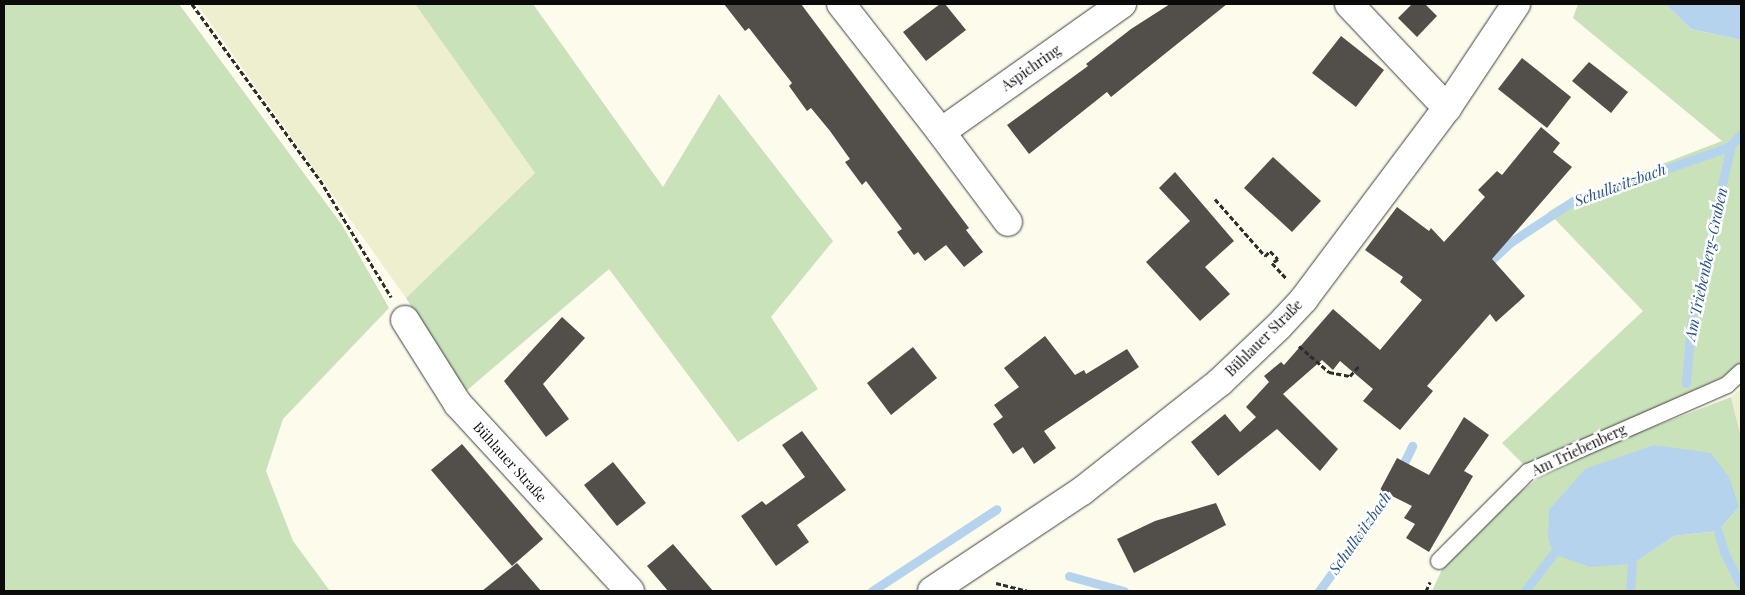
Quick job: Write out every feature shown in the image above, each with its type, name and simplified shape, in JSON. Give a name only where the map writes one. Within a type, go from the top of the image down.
[{"type":"street","points":[[841,4],[941,132],[1008,222]]},
{"type":"street","name":"Aspichring","points":[[941,132],[1122,4]]},
{"type":"street","points":[[1350,4],[1447,108]]},
{"type":"street","name":"Bühlauer Straße","points":[[932,591],[1082,491],[1220,382],[1278,326],[1304,299],[1447,108],[1516,4]]},
{"type":"street","name":"Bühlauer Straße","points":[[405,320],[458,404],[630,591]]},
{"type":"lane","name":"Am Triebenberg","points":[[1439,561],[1528,472],[1727,384],[1741,372]]},
{"type":"path","points":[[192,4],[320,180],[405,320]]},
{"type":"path","points":[[1215,199],[1265,256],[1270,251],[1278,259],[1272,263],[1304,299]]},
{"type":"path","points":[[1278,326],[1329,372],[1350,376],[1360,365]]},
{"type":"green space","points":[[4,4],[179,4],[342,225],[389,308],[283,419],[266,471],[293,541],[330,591],[4,591]]},
{"type":"green space","points":[[197,4],[415,4],[535,173],[406,298]]},
{"type":"green space","points":[[415,4],[533,4],[663,187],[719,94],[833,241],[771,317],[818,389],[738,442],[609,269],[465,392],[406,298],[535,173]]},
{"type":"green space","points":[[1578,4],[1665,4],[1691,29],[1741,40],[1741,363],[1723,377],[1526,467],[1502,443],[1643,311],[1548,212],[1568,200],[1722,141],[1573,18]]},
{"type":"green space","points":[[1741,389],[1741,437],[1731,397]]},
{"type":"green space","points":[[1731,397],[1741,437],[1741,591],[1432,591],[1444,565],[1499,508],[1557,464]],"holes":[[[1739,507],[1718,531],[1674,536],[1631,564],[1553,554]]]},
{"type":"water","points":[[1665,4],[1741,4],[1741,40],[1691,29]]},
{"type":"water","points":[[1654,445],[1711,453],[1729,477],[1739,507],[1718,531],[1674,536],[1632,564],[1590,567],[1553,554],[1548,538],[1549,510],[1585,469]]},
{"type":"building","points":[[724,4],[801,4],[969,228],[966,230],[983,252],[964,267],[946,245],[925,261],[918,252],[914,255],[897,232],[902,229],[866,181],[862,185],[845,162],[850,159],[830,131],[811,108],[807,111],[789,86],[792,83],[749,28],[745,31]]},
{"type":"building","points":[[940,4],[945,4],[966,30],[926,61],[903,32]]},
{"type":"building","points":[[1170,4],[1227,4],[1111,97],[1107,92],[1029,154],[1007,125],[1088,66],[1086,64],[1131,29]]},
{"type":"building","points":[[1412,4],[1425,4],[1437,16],[1417,37],[1398,18]]},
{"type":"building","points":[[1341,36],[1384,70],[1356,107],[1312,73]]},
{"type":"building","points":[[1522,58],[1571,97],[1547,128],[1498,89]]},
{"type":"building","points":[[1589,62],[1628,92],[1611,113],[1572,81]]},
{"type":"building","points":[[1541,127],[1560,143],[1553,152],[1572,167],[1492,259],[1525,296],[1496,322],[1490,314],[1427,386],[1433,391],[1400,430],[1363,401],[1373,389],[1340,361],[1333,370],[1322,360],[1283,394],[1338,449],[1320,471],[1277,429],[1218,476],[1191,442],[1225,414],[1240,432],[1256,417],[1246,407],[1269,382],[1264,376],[1281,362],[1284,365],[1333,309],[1380,350],[1422,300],[1400,282],[1403,277],[1365,250],[1397,207],[1429,231],[1431,228],[1444,242],[1485,197],[1478,190],[1497,171],[1502,175]]},
{"type":"building","points":[[1273,157],[1321,201],[1292,232],[1244,188]]},
{"type":"building","points":[[1175,172],[1234,241],[1205,267],[1230,294],[1200,321],[1146,262],[1190,221],[1159,188]]},
{"type":"building","points":[[562,317],[585,338],[543,384],[569,419],[546,437],[504,381]]},
{"type":"building","points":[[1045,336],[1075,375],[1084,370],[1086,374],[1127,349],[1139,367],[1044,431],[1056,448],[1034,464],[1023,447],[1013,454],[993,424],[1003,417],[994,405],[1019,387],[1004,368]]},
{"type":"building","points":[[913,347],[937,378],[891,415],[867,383]]},
{"type":"building","points":[[1464,417],[1489,435],[1464,471],[1473,476],[1429,552],[1406,538],[1415,524],[1404,518],[1412,506],[1380,490],[1397,458],[1429,475]]},
{"type":"building","points":[[802,431],[846,490],[797,525],[809,542],[776,566],[741,516],[762,501],[766,505],[805,477],[782,445]]},
{"type":"building","points":[[462,444],[543,539],[512,566],[431,470]]},
{"type":"building","points":[[613,462],[646,503],[617,526],[584,485]]},
{"type":"building","points":[[1216,503],[1226,525],[1134,573],[1117,539],[1155,521]]},
{"type":"building","points":[[673,544],[713,591],[668,591],[647,566]]},
{"type":"building","points":[[517,563],[541,591],[482,591]]},
{"type":"waterway","name":"Schullwitzbach","points":[[1485,266],[1511,242],[1573,201],[1720,150],[1731,145],[1741,134]]},
{"type":"waterway","name":"Am Triebenberg-Graben","points":[[1686,383],[1691,325],[1731,145]]},
{"type":"waterway","name":"Schullwitzbach","points":[[1400,471],[1412,446]]},
{"type":"waterway","name":"Schullwitzbach","points":[[1319,591],[1384,502],[1393,485]]},
{"type":"waterway","points":[[872,591],[997,509]]},
{"type":"waterway","points":[[1718,531],[1724,552],[1741,585]]},
{"type":"waterway","points":[[1525,591],[1553,554]]},
{"type":"waterway","points":[[1630,591],[1632,564]]},
{"type":"waterway","points":[[1069,576],[1124,591]]}]
